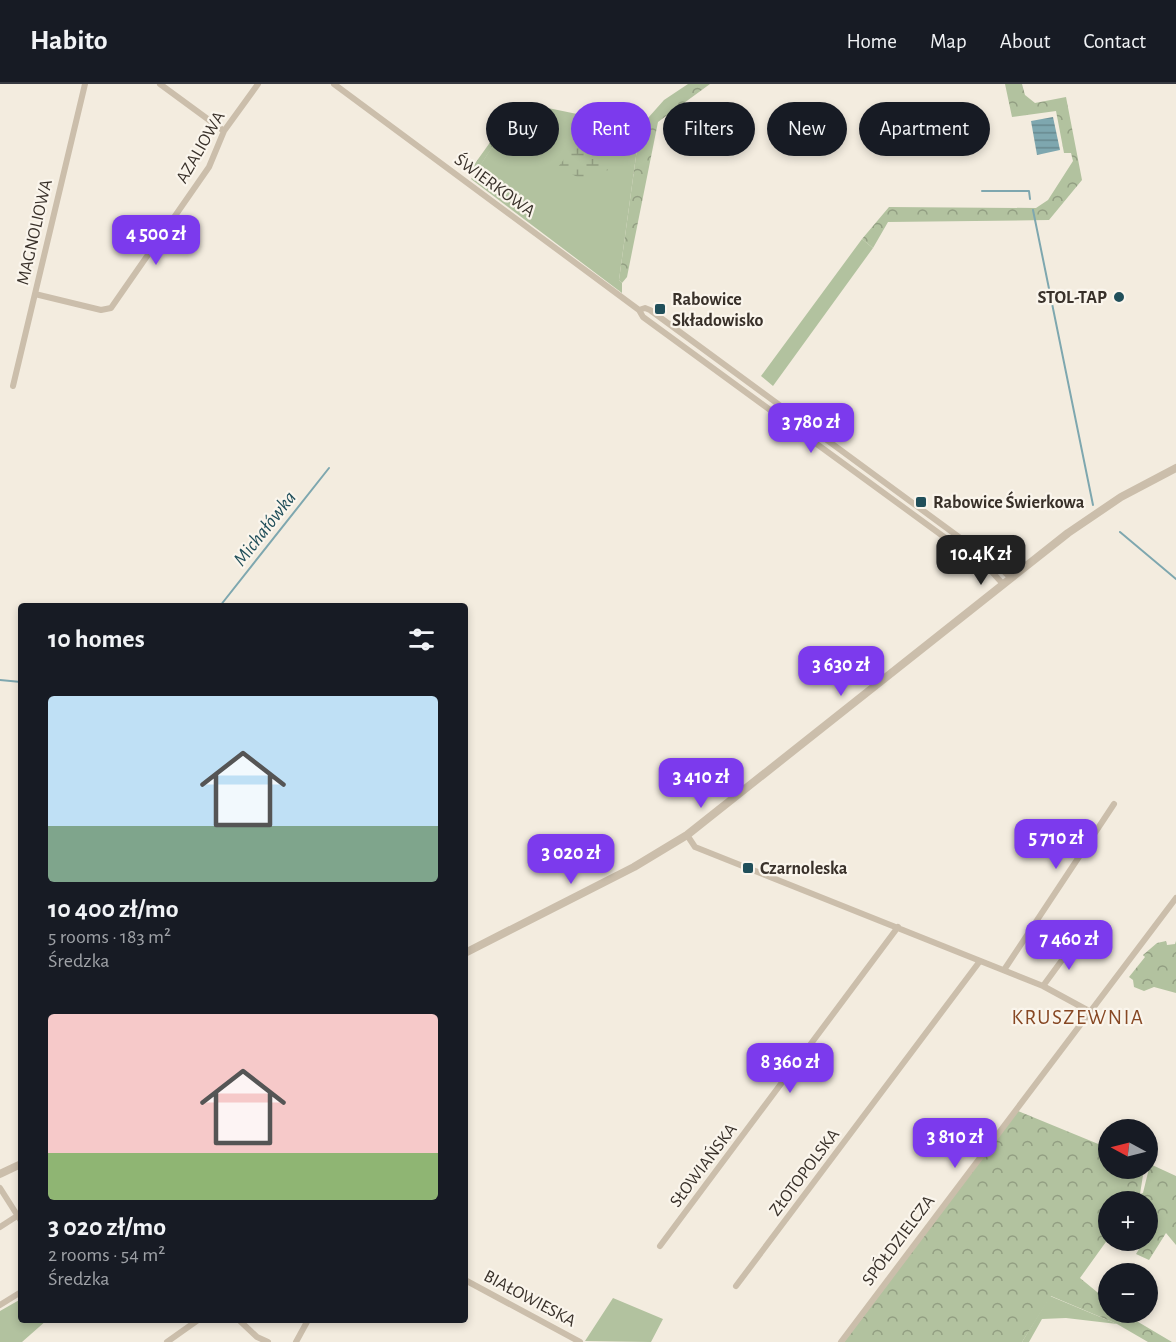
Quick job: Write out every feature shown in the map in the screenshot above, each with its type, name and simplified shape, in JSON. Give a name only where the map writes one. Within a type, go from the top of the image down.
[{"type":"street","name":"MAGNOLIOWA","points":[[13,386],[85,84]]},
{"type":"street","points":[[160,84],[224,131]]},
{"type":"street","name":"AZALIOWA","points":[[35,294],[100,310],[111,308],[209,167],[224,131],[258,84]]},
{"type":"street","name":"ŚWIERKOWA","points":[[334,84],[639,310],[643,317],[976,561],[1004,584]]},
{"type":"street","name":"ŚWIERKOWA","points":[[639,310],[650,310],[997,565],[1011,578]]},
{"type":"street","points":[[468,951],[634,867],[687,835],[1011,578],[1098,512],[1176,468]]},
{"type":"street","points":[[1004,970],[1114,804]]},
{"type":"street","points":[[687,835],[695,846],[1004,970],[1089,1011]]},
{"type":"street","name":"SPÓŁDZIELCZA","points":[[841,1342],[1175,900]]},
{"type":"street","name":"SŁOWIAŃSKA","points":[[660,1246],[898,927]]},
{"type":"street","points":[[1043,987],[1076,941]]},
{"type":"street","name":"ZŁOTOPOLSKA","points":[[736,1286],[981,961]]},
{"type":"street","points":[[0,1174],[18,1165]]},
{"type":"street","points":[[0,1188],[18,1216]]},
{"type":"street","points":[[0,1227],[18,1218]]},
{"type":"street","name":"BIAŁOWIESKA","points":[[468,1282],[580,1342]]},
{"type":"street","points":[[0,1305],[18,1294]]},
{"type":"street","points":[[167,1342],[194,1323]]},
{"type":"street","points":[[242,1323],[268,1342]]},
{"type":"street","points":[[296,1342],[306,1323]]},
{"type":"green space","points":[[688,84],[710,84],[685,102],[663,102],[663,118],[658,122],[627,277],[622,283],[619,280],[636,156],[651,156],[651,115],[664,100]]},
{"type":"green space","points":[[1005,84],[1022,84],[1025,95],[1035,103],[1066,97],[1082,180],[1049,220],[888,222],[873,248],[862,239],[889,207],[1036,208],[1048,200],[1073,161],[1071,153],[1064,153],[1056,111],[1012,117]]},
{"type":"green space","points":[[559,110],[571,113],[571,156],[636,156],[619,280],[622,283],[622,293],[471,179],[486,156],[559,156]]},
{"type":"green space","points":[[486,148],[487,156],[476,172],[471,169]]},
{"type":"green space","points":[[571,150],[571,156],[609,156],[610,158],[608,170],[587,182],[558,167]]},
{"type":"green space","points":[[862,239],[873,248],[773,386],[761,376]]},
{"type":"green space","points":[[1166,941],[1167,945],[1175,944],[1176,941],[1176,993],[1154,987],[1144,991],[1134,987],[1133,980],[1129,977],[1145,957],[1143,955],[1157,943]]},
{"type":"green space","points":[[1018,1111],[1098,1144],[1098,1179],[1142,1179],[1140,1191],[1098,1191],[1099,1251],[1080,1278],[1098,1293],[1098,1316],[1051,1296],[1022,1342],[844,1342]]},
{"type":"green space","points":[[1158,1168],[1176,1176],[1176,1245],[1166,1233],[1158,1246],[1158,1191],[1143,1191],[1146,1179],[1158,1179]]},
{"type":"green space","points":[[1138,1251],[1155,1251],[1149,1260],[1136,1254]]},
{"type":"green space","points":[[1050,1296],[1098,1316],[1098,1322],[1066,1318],[1042,1319],[1029,1342],[1022,1342]]},
{"type":"green space","points":[[613,1298],[663,1319],[651,1342],[585,1341]]},
{"type":"green space","points":[[18,1301],[18,1323],[44,1323],[22,1342],[0,1342],[0,1311]]},
{"type":"green space","points":[[1115,1323],[1140,1323],[1172,1342],[1148,1342]]},
{"type":"water","points":[[1053,117],[1060,150],[1037,155],[1031,121]]},
{"type":"waterway","points":[[982,191],[1029,191],[1030,199]]},
{"type":"waterway","points":[[1033,210],[1093,505]]},
{"type":"waterway","name":"Michałówka","points":[[222,603],[329,468]]},
{"type":"waterway","points":[[1120,532],[1176,579]]},
{"type":"waterway","name":"Michałówka","points":[[0,680],[18,682]]},
{"type":"place","name":"STOL-TAP","points":[[1119,297]]},
{"type":"place","name":"Rabowice Składowisko","points":[[660,309]]},
{"type":"place","name":"Rabowice Świerkowa","points":[[921,502]]},
{"type":"place","name":"Czarnoleska","points":[[748,868]]},
{"type":"district","name":"KRUSZEWNIA","points":[[1078,1017]]}]
